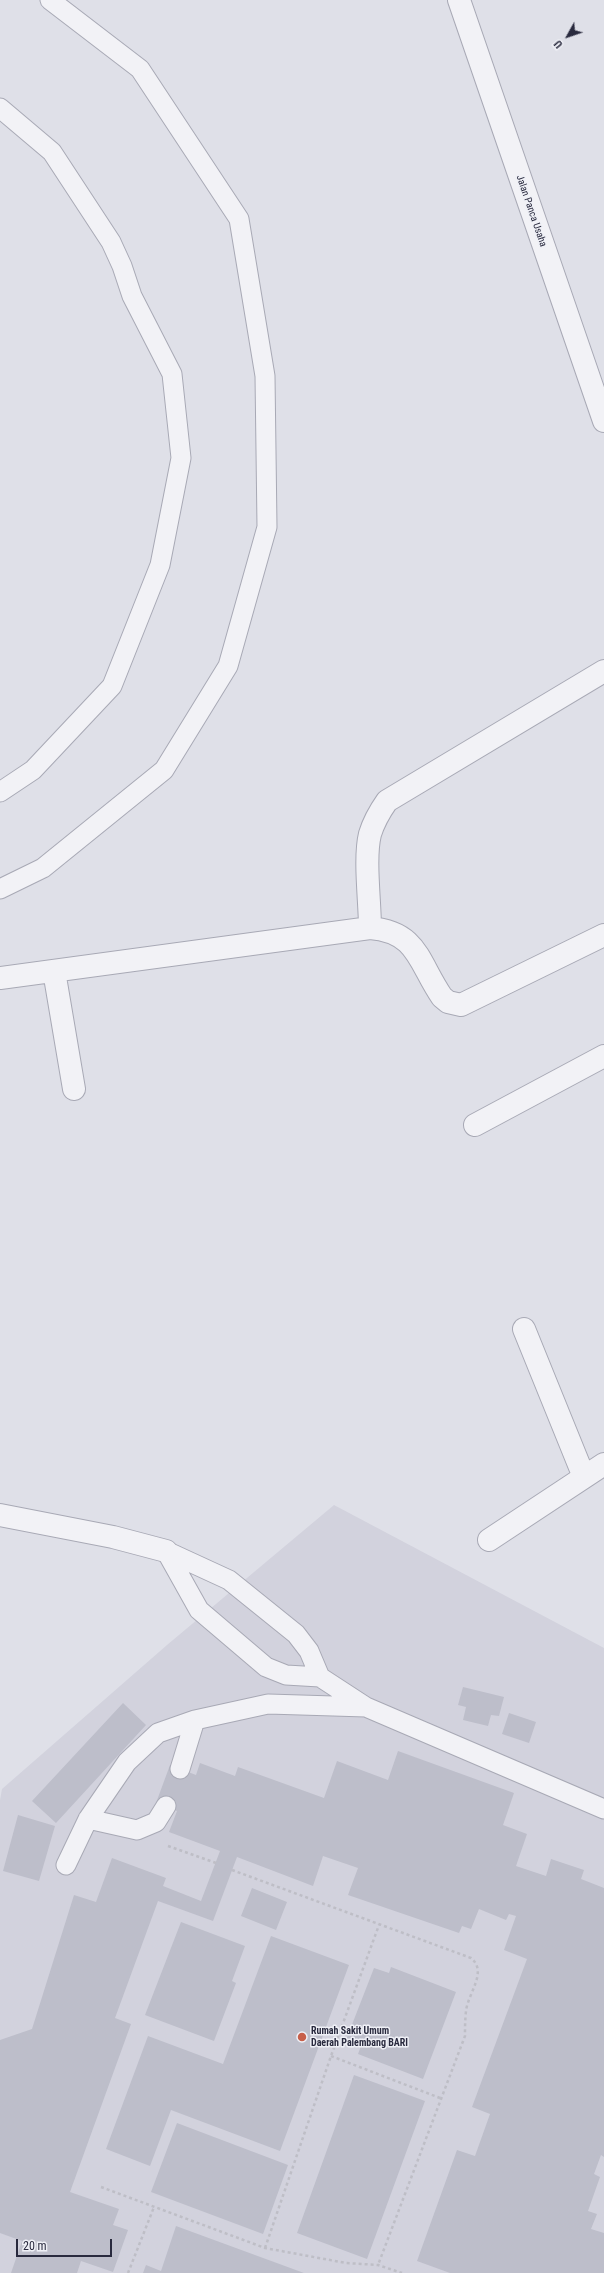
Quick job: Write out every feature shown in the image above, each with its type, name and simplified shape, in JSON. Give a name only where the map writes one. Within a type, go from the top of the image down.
[{"type":"street","name":"Jalan Panca Usaha","points":[[459,0],[604,421]]},
{"type":"street","points":[[370,928],[370,835],[378,814],[387,801],[604,672]]},
{"type":"street","points":[[0,978],[370,928],[393,931],[405,938],[442,997],[448,1002],[461,1005],[604,935]]},
{"type":"street","points":[[54,971],[74,1089]]},
{"type":"street","points":[[475,1125],[604,1056]]},
{"type":"street","points":[[524,1329],[584,1477]]},
{"type":"street","points":[[489,1540],[604,1464]]},
{"type":"street","points":[[0,1516],[113,1537],[166,1552]]},
{"type":"lane","points":[[0,889],[43,868],[164,770],[228,666],[267,526],[265,376],[239,219],[140,69],[50,0]]},
{"type":"lane","points":[[0,108],[52,152],[111,242],[122,266],[132,296],[172,374],[181,458],[160,565],[112,686],[33,770],[0,792]]},
{"type":"lane","points":[[166,1552],[229,1580],[296,1634],[309,1651],[320,1677]]},
{"type":"lane","points":[[166,1552],[199,1610],[266,1667],[286,1675],[320,1677],[366,1707],[604,1809]]},
{"type":"lane","points":[[66,1865],[88,1819],[128,1762],[158,1733],[194,1720],[268,1704],[366,1707]]},
{"type":"lane","points":[[180,1769],[194,1720]]},
{"type":"lane","points":[[88,1819],[137,1830],[156,1822],[166,1806]]},
{"type":"path","points":[[137,1830],[157,1842],[216,1864]]},
{"type":"path","points":[[232,1870],[471,1958],[477,1963],[479,1971],[466,2010],[465,2036],[440,2098],[378,2265]]},
{"type":"path","points":[[265,2248],[331,2056],[379,1925]]},
{"type":"path","points":[[331,2056],[440,2098]]},
{"type":"path","points":[[101,2187],[265,2248],[346,2263],[378,2265],[402,2273]]},
{"type":"path","points":[[128,2273],[154,2207]]},
{"type":"shaded area","name":"Rumah Sakit Umum Daerah Palembang BARI","points":[[334,1505],[604,1648],[604,2273],[0,2273],[0,1800],[2,1789],[167,1645]]},
{"type":"building","points":[[463,1687],[504,1697],[499,1716],[491,1715],[488,1726],[463,1720],[466,1707],[458,1705]]},
{"type":"building","points":[[123,1703],[146,1725],[56,1823],[32,1801]]},
{"type":"building","points":[[509,1713],[536,1722],[529,1743],[502,1734]]},
{"type":"building","points":[[398,1751],[514,1793],[503,1825],[527,1834],[516,1866],[546,1876],[551,1859],[584,1870],[581,1879],[604,1888],[604,2157],[601,2155],[594,2174],[600,2177],[588,2211],[597,2214],[591,2229],[604,2233],[604,2273],[450,2273],[417,2261],[457,2150],[475,2156],[490,2114],[472,2107],[527,1959],[504,1950],[516,1916],[509,1914],[506,1920],[479,1909],[471,1929],[462,1926],[459,1933],[348,1895],[358,1868],[323,1856],[313,1886],[237,1857],[213,1921],[158,1901],[115,2018],[131,2024],[70,2192],[119,2209],[113,2225],[128,2230],[113,2272],[81,2261],[77,2273],[11,2273],[22,2241],[0,2233],[0,2040],[32,2029],[74,1895],[96,1902],[112,1858],[166,1878],[163,1886],[201,1901],[220,1851],[169,1832],[177,1811],[156,1803],[170,1765],[196,1775],[200,1763],[235,1776],[238,1767],[324,1798],[337,1761],[388,1780]]},
{"type":"building","points":[[18,1815],[55,1826],[39,1881],[3,1871]]},
{"type":"building","points":[[252,1888],[287,1902],[276,1930],[241,1916]]},
{"type":"building","points":[[181,1922],[245,1946],[232,1981],[236,1983],[214,2041],[145,2015]]},
{"type":"building","points":[[271,1936],[349,1965],[280,2151],[171,2110],[150,2166],[106,2149],[148,2036],[223,2064]]},
{"type":"building","points":[[391,1967],[456,1992],[423,2079],[358,2054],[361,2046],[346,2040],[374,1968],[389,1973]]},
{"type":"building","points":[[354,2075],[425,2101],[367,2259],[297,2233]]},
{"type":"building","points":[[177,2123],[288,2165],[263,2234],[151,2192]]},
{"type":"building","points":[[176,2226],[304,2273],[143,2273],[146,2265],[161,2271]]},
{"type":"place","name":"Rumah Sakit Umum Daerah Palembang BARI","points":[[302,2037]]}]
